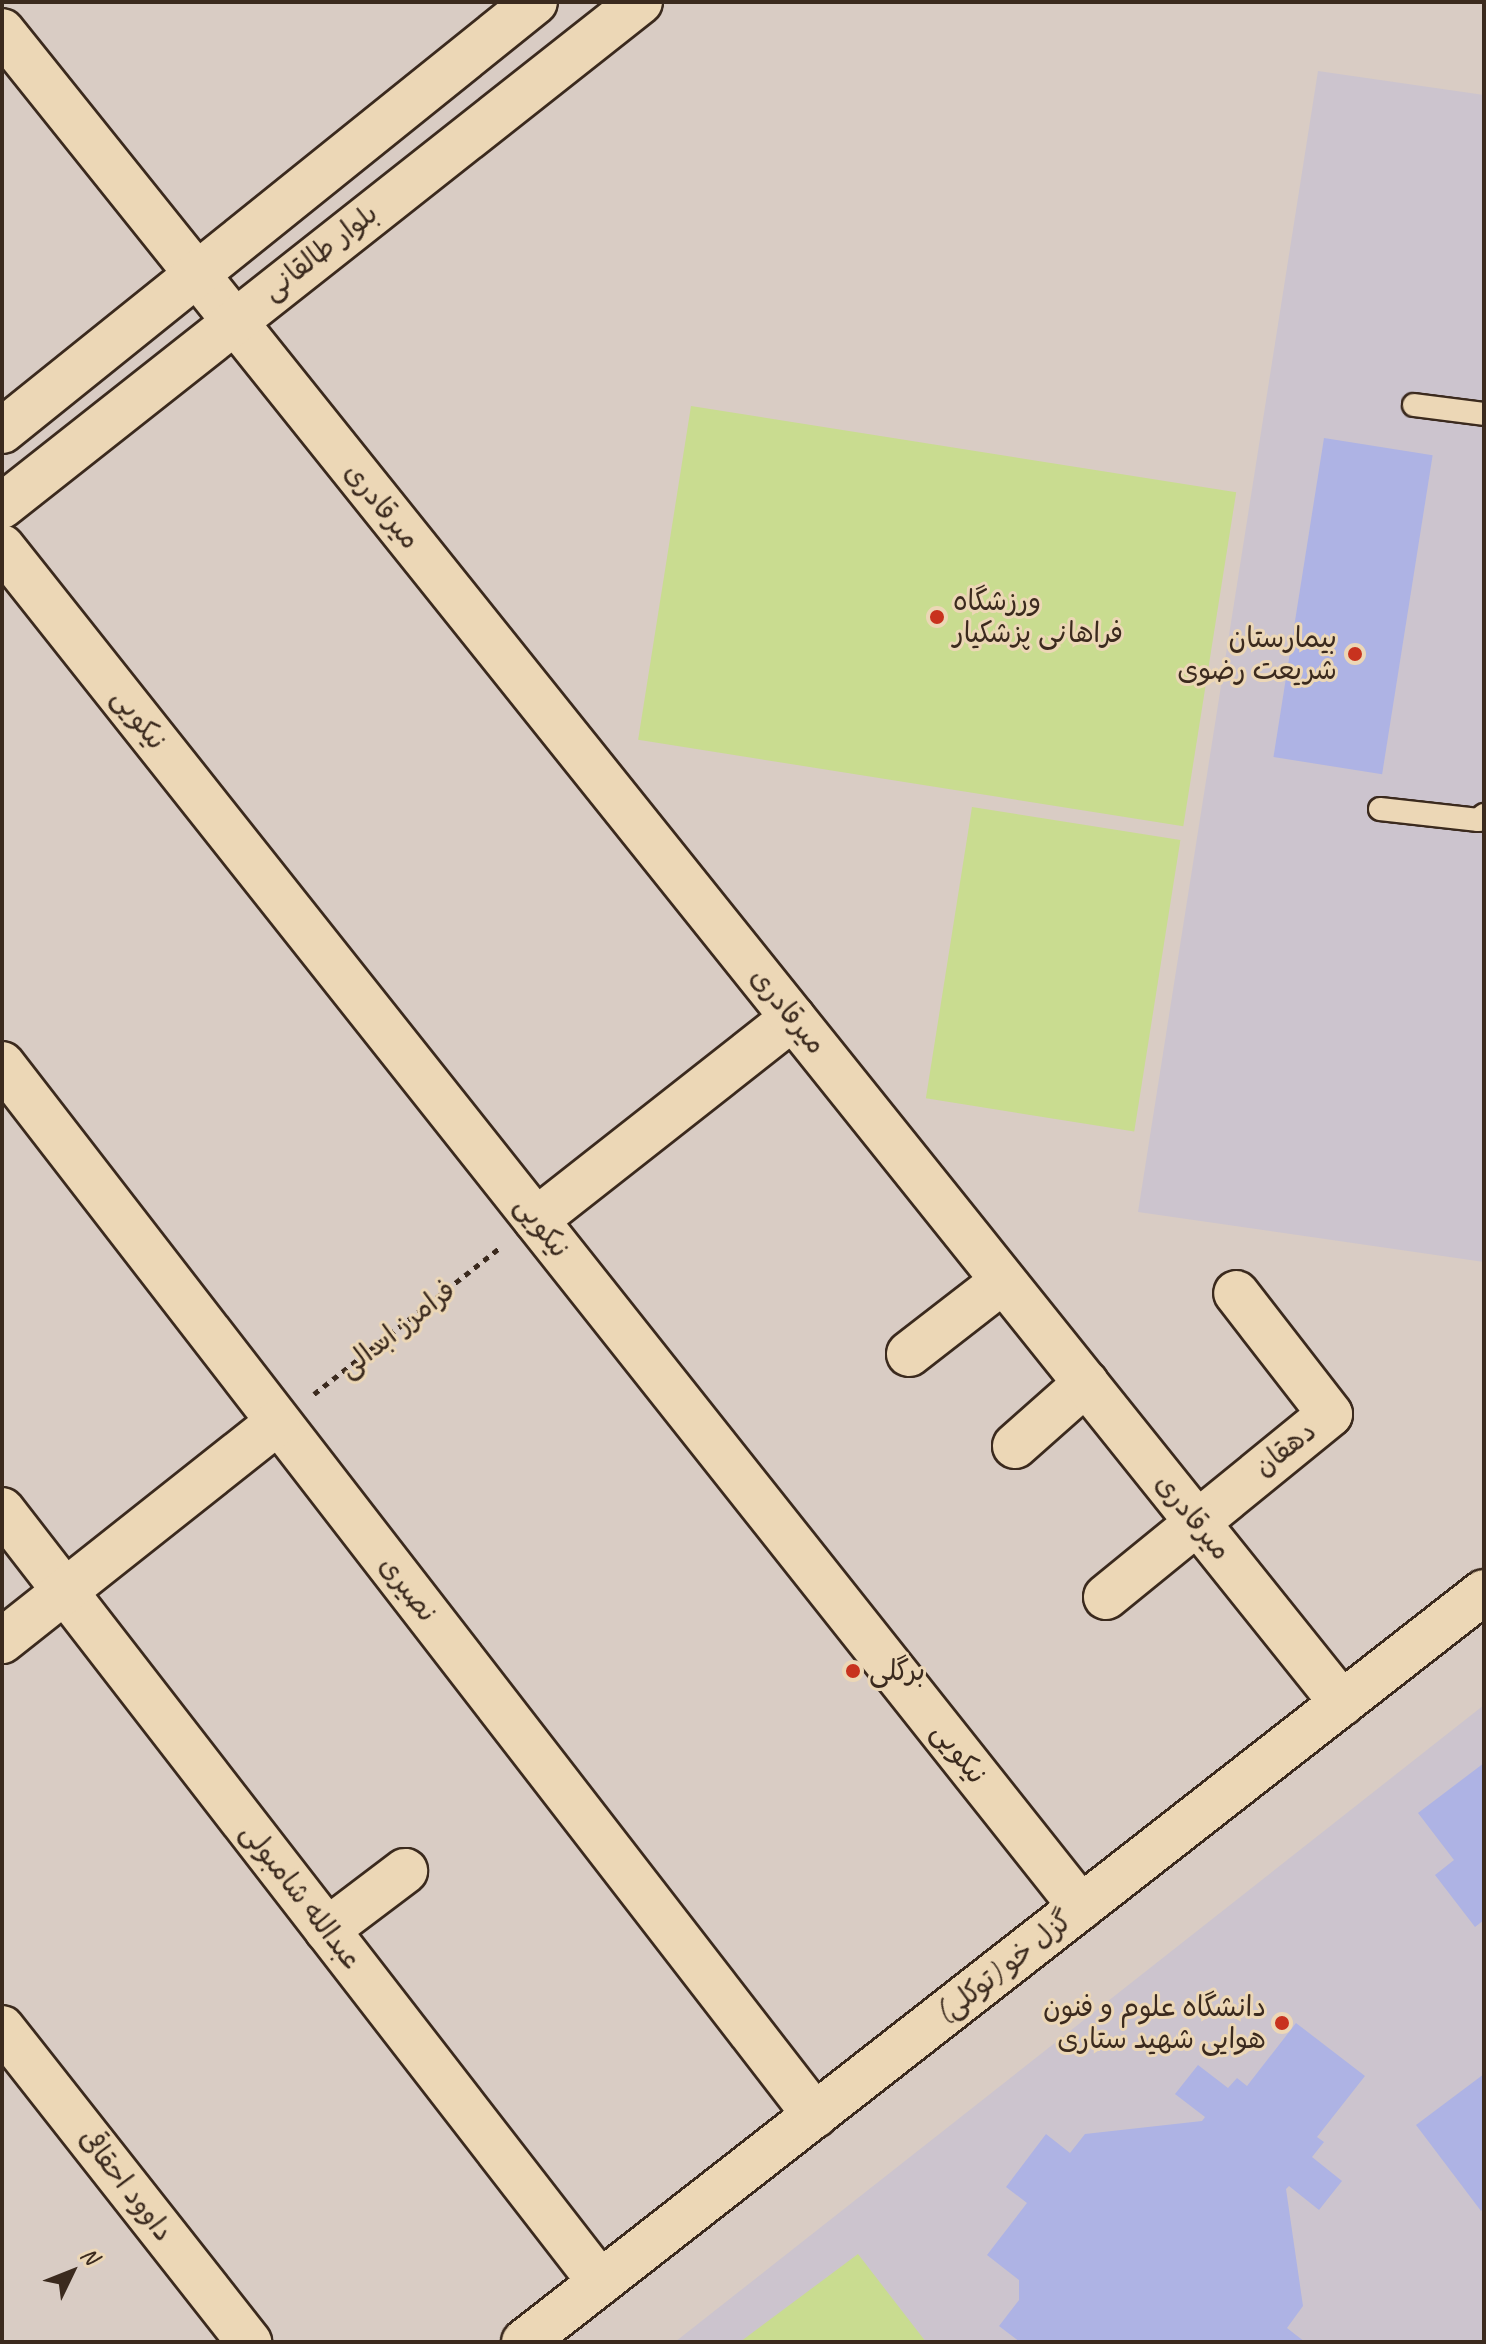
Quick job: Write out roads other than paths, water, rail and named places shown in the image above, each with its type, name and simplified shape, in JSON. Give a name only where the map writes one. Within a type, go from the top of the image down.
[{"type":"street","points":[[2,431],[535,2]]},
{"type":"street","name":"بلوار طالقانی","points":[[2,506],[233,320],[640,2]]},
{"type":"street","points":[[2,31],[196,274]]},
{"type":"street","name":"میرقادری","points":[[196,274],[1342,1703]]},
{"type":"street","name":"نیکویی","points":[[2,547],[1081,1907]]},
{"type":"street","points":[[536,1220],[793,1018]]},
{"type":"street","name":"نصیری","points":[[2,1064],[815,2115]]},
{"type":"street","points":[[909,1354],[1003,1281]]},
{"type":"street","name":"دهقان","points":[[1195,1520],[1330,1414],[1236,1293]]},
{"type":"street","points":[[1015,1446],[1086,1383]]},
{"type":"street","points":[[2,1641],[278,1422]]},
{"type":"street","name":"عبدالله شامبولی","points":[[2,1510],[600,2282]]},
{"type":"street","points":[[1106,1597],[1195,1520]]},
{"type":"street","name":"گزل خو (توکلی)","points":[[524,2342],[1484,1592]]},
{"type":"street","points":[[327,1930],[405,1871]]},
{"type":"street","name":"داوود احقاقی","points":[[2,2028],[249,2342]]},
{"type":"lane","points":[[1414,405],[1484,414]]},
{"type":"lane","points":[[1380,809],[1478,820],[1484,815]]},
{"type":"place","name":"ورزشگاه فراهانی پزشکیار","points":[[937,617]]},
{"type":"place","name":"بیمارستان شریعت رضوی","points":[[1355,654]]},
{"type":"place","name":"برگلی","points":[[853,1671]]},
{"type":"place","name":"دانشگاه علوم و فنون هوایی شهید ستاری","points":[[1282,2023]]}]
